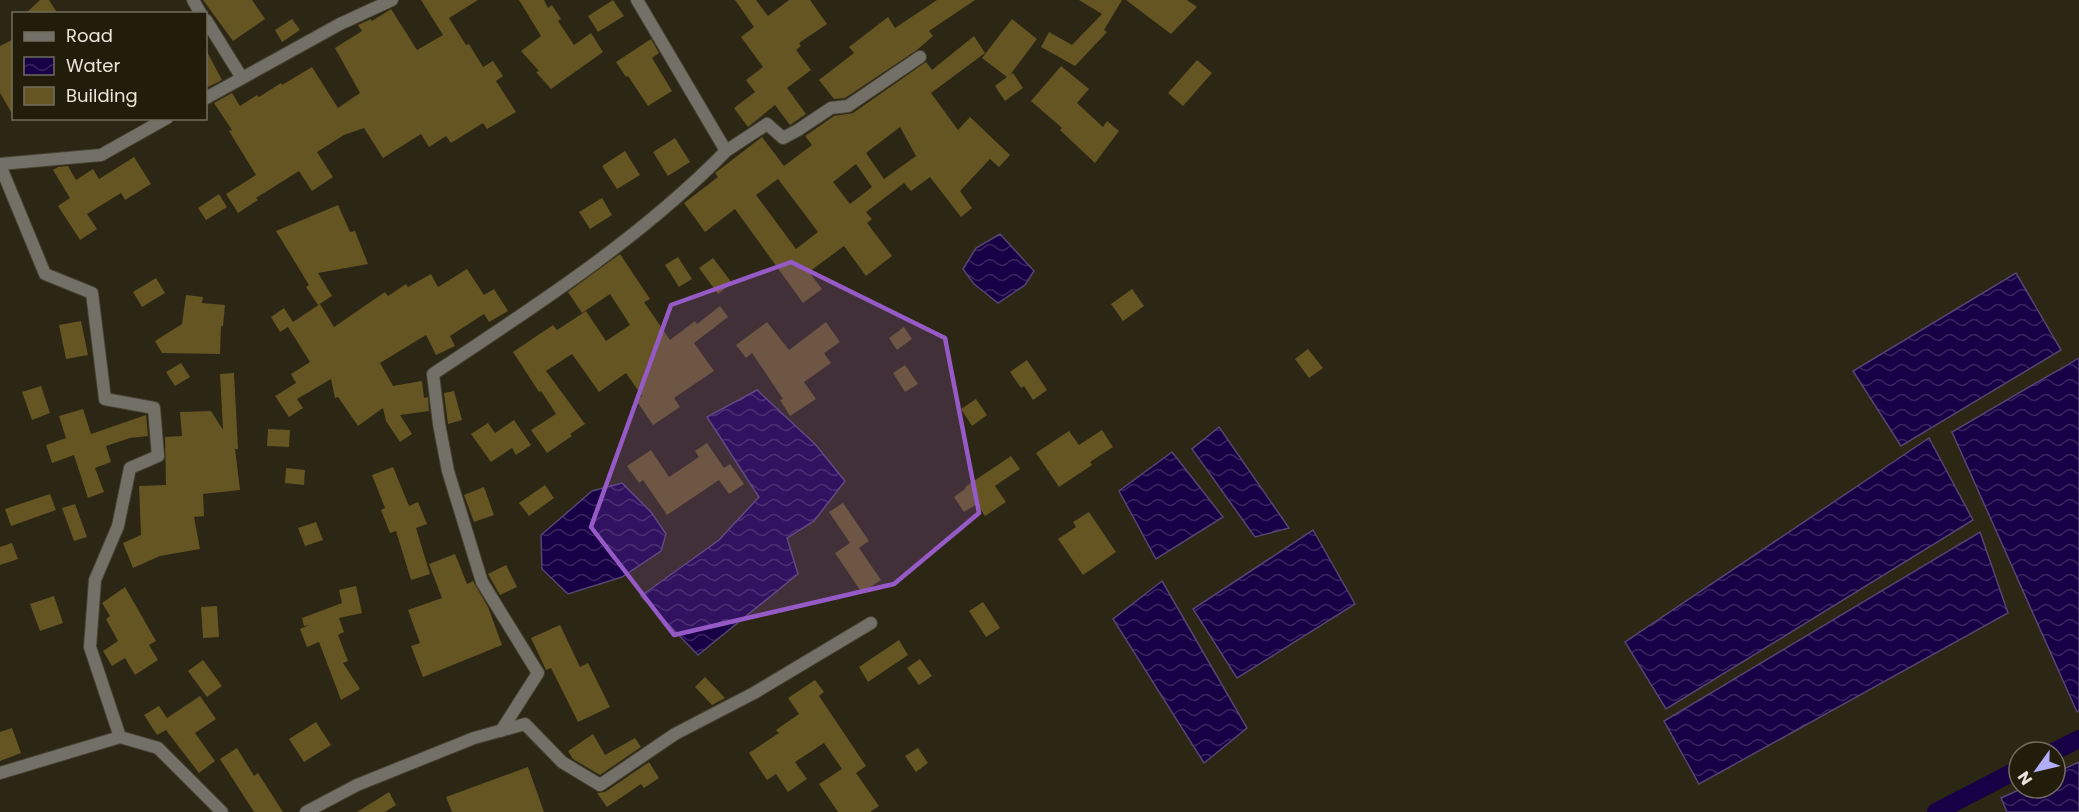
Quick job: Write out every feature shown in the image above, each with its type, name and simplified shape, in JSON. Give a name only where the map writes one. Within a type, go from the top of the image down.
[{"type":"street","points":[[207,97],[340,24],[392,0]]},
{"type":"street","points":[[638,0],[726,151]]},
{"type":"street","points":[[207,22],[242,78]]},
{"type":"street","points":[[501,731],[538,673],[482,582],[448,471],[433,374],[583,272],[693,185],[726,151],[767,124],[783,138],[831,108],[848,106],[920,57]]},
{"type":"street","points":[[120,736],[90,647],[95,580],[118,526],[130,468],[158,456],[154,408],[105,399],[92,293],[45,274],[0,164],[100,155],[163,120]]},
{"type":"street","points":[[306,812],[357,785],[474,738],[525,724],[562,762],[600,785],[675,734],[754,693],[871,623]]},
{"type":"street","points":[[0,773],[120,736],[158,748],[222,812]]},
{"type":"highlighted area","points":[[791,262],[945,338],[979,513],[894,584],[674,635],[591,527],[671,305]]},
{"type":"water","points":[[1000,234],[1034,271],[1025,285],[998,303],[974,284],[963,269],[976,248]]},
{"type":"water","points":[[2016,273],[2061,350],[1901,446],[1853,371]]},
{"type":"water","points":[[2079,358],[2079,711],[2077,712],[1952,432]]},
{"type":"water","points":[[757,390],[815,444],[845,481],[814,521],[787,538],[798,574],[698,655],[641,596],[719,540],[759,497],[707,417]]},
{"type":"water","points":[[1219,427],[1289,528],[1255,537],[1192,449]]},
{"type":"water","points":[[1929,438],[1973,520],[1666,709],[1625,642]]},
{"type":"water","points":[[1172,452],[1223,517],[1156,559],[1119,491]]},
{"type":"water","points":[[622,483],[651,512],[666,534],[661,551],[622,577],[568,594],[542,569],[541,535],[592,491]]},
{"type":"water","points":[[1313,530],[1355,604],[1237,678],[1193,609]]},
{"type":"water","points":[[1980,532],[2008,613],[1699,784],[1664,721]]},
{"type":"water","points":[[1162,581],[1247,728],[1204,763],[1113,619]]},
{"type":"water","points":[[2079,762],[2079,812],[2007,812],[2001,798],[2007,795],[2007,800],[2067,800],[2067,768]]},
{"type":"building","points":[[40,0],[49,0],[57,12],[27,12]]},
{"type":"building","points":[[203,0],[252,0],[265,19],[233,41]]},
{"type":"building","points":[[421,0],[478,0],[449,18],[483,67],[493,61],[503,76],[496,81],[516,112],[487,129],[483,123],[451,143],[446,136],[429,147],[421,134],[383,158],[364,128],[344,135],[317,152],[333,177],[312,191],[299,171],[256,198],[258,200],[238,213],[226,194],[256,175],[229,131],[232,130],[214,103],[232,93],[240,106],[312,67],[338,108],[360,93],[335,48],[362,31],[358,25],[371,19],[372,21],[391,9],[417,50],[443,35]]},
{"type":"building","points":[[519,0],[544,0],[548,8],[552,5],[561,19],[558,21],[574,45],[591,33],[603,52],[551,89],[521,51],[541,36]]},
{"type":"building","points":[[613,0],[624,16],[598,32],[588,16]]},
{"type":"building","points":[[735,0],[756,0],[768,16],[789,0],[810,0],[827,24],[799,43],[801,46],[796,50],[811,70],[787,88],[806,114],[790,125],[775,105],[748,127],[734,108],[755,92],[746,80],[763,67],[741,37],[754,27]]},
{"type":"building","points":[[937,0],[975,0],[929,31],[933,36],[917,50],[845,98],[834,99],[819,80],[854,53],[849,47],[888,17],[895,28]]},
{"type":"building","points":[[1079,0],[1122,0],[1104,30],[1107,32],[1075,66],[1041,47],[1049,32],[1072,45],[1102,14]]},
{"type":"building","points":[[1126,0],[1187,0],[1197,7],[1171,34]]},
{"type":"building","points":[[292,19],[300,30],[282,42],[275,30]]},
{"type":"building","points":[[1012,19],[1037,39],[1010,75],[1013,73],[1023,88],[1005,101],[995,86],[1007,77],[982,58]]},
{"type":"building","points":[[974,36],[985,53],[931,93],[958,130],[970,117],[1010,155],[999,167],[990,159],[960,191],[972,208],[961,217],[930,177],[911,191],[904,183],[866,212],[872,219],[867,223],[892,256],[866,276],[844,246],[809,272],[822,289],[803,303],[735,209],[705,232],[684,203],[718,177],[715,173],[762,137],[784,166],[812,145],[805,136],[834,116],[853,113],[926,62],[932,70]],"holes":[[[900,127],[916,156],[884,179],[866,153]],[[856,164],[872,187],[850,204],[833,182]],[[778,179],[818,232],[796,249],[756,195]]]},
{"type":"building","points":[[651,39],[659,53],[652,58],[672,91],[648,106],[616,62]]},
{"type":"building","points":[[12,40],[12,114],[0,93],[0,46]]},
{"type":"building","points":[[207,52],[222,80],[208,87],[207,84]]},
{"type":"building","points":[[1197,60],[1212,73],[1183,106],[1168,93]]},
{"type":"building","points":[[1061,66],[1089,89],[1077,103],[1103,127],[1107,121],[1119,131],[1095,163],[1060,130],[1062,128],[1031,101]]},
{"type":"building","points":[[675,138],[690,162],[668,176],[653,152]]},
{"type":"building","points":[[625,151],[640,175],[617,189],[602,166]]},
{"type":"building","points":[[134,157],[151,184],[125,200],[121,193],[87,214],[97,229],[80,240],[58,206],[70,198],[53,170],[68,166],[76,180],[93,169],[99,179]]},
{"type":"building","points":[[219,194],[227,207],[206,220],[198,208]]},
{"type":"building","points":[[602,198],[612,215],[590,229],[579,212]]},
{"type":"building","points":[[338,205],[350,232],[355,231],[368,264],[318,273],[332,296],[318,305],[306,287],[309,285],[276,231]]},
{"type":"building","points":[[620,254],[650,299],[644,302],[670,340],[695,321],[697,324],[720,306],[728,317],[694,343],[714,371],[674,398],[680,407],[653,425],[636,400],[642,396],[626,373],[599,392],[572,354],[546,371],[585,424],[547,453],[531,430],[556,414],[513,352],[553,325],[557,330],[586,311],[606,341],[630,325],[610,294],[582,313],[568,292]]},
{"type":"building","points":[[678,257],[692,279],[679,287],[665,265]]},
{"type":"building","points":[[713,258],[732,283],[718,294],[699,268]]},
{"type":"building","points":[[467,269],[484,295],[494,289],[508,311],[489,322],[484,314],[450,336],[455,346],[436,355],[426,335],[380,363],[393,386],[422,381],[424,398],[428,397],[429,411],[400,415],[412,434],[400,442],[386,421],[383,408],[358,426],[338,397],[335,398],[331,379],[297,399],[303,408],[289,417],[275,396],[296,383],[291,374],[310,362],[288,327],[280,332],[271,317],[284,308],[293,322],[320,304],[334,327],[385,292],[388,296],[406,284],[408,287],[431,274],[438,287]]},
{"type":"building","points":[[156,278],[165,293],[142,307],[133,292]]},
{"type":"building","points":[[1132,289],[1144,306],[1123,321],[1111,304]]},
{"type":"building","points":[[186,295],[203,297],[202,303],[225,305],[223,326],[221,326],[220,354],[162,353],[155,341],[182,324]]},
{"type":"building","points":[[81,321],[88,355],[66,359],[59,325]]},
{"type":"building","points":[[767,322],[789,350],[826,322],[840,342],[824,353],[831,363],[804,382],[816,399],[790,416],[780,400],[783,399],[752,353],[746,358],[736,345]]},
{"type":"building","points":[[904,327],[912,339],[897,350],[889,338]]},
{"type":"building","points":[[1308,349],[1323,368],[1309,378],[1295,359]]},
{"type":"building","points":[[1027,360],[1047,390],[1033,400],[1024,386],[1021,388],[1010,372]]},
{"type":"building","points":[[181,363],[190,377],[175,386],[166,372]]},
{"type":"building","points":[[905,365],[918,384],[905,392],[893,373]]},
{"type":"building","points":[[234,373],[238,449],[235,449],[240,490],[203,494],[204,516],[194,517],[200,549],[160,556],[133,568],[123,543],[141,535],[139,486],[166,485],[165,437],[182,436],[180,412],[211,411],[223,430],[220,374]]},
{"type":"building","points":[[41,386],[50,413],[32,420],[22,392]]},
{"type":"building","points":[[454,391],[462,420],[448,424],[444,393]]},
{"type":"building","points":[[976,399],[987,415],[972,426],[961,409]]},
{"type":"building","points":[[83,409],[91,434],[146,415],[148,436],[130,438],[106,446],[111,462],[95,468],[104,492],[88,498],[74,455],[52,463],[46,445],[66,438],[59,416]]},
{"type":"building","points":[[514,420],[531,445],[516,455],[512,448],[491,462],[471,434],[488,423],[495,433]]},
{"type":"building","points":[[268,429],[290,430],[289,447],[267,446]]},
{"type":"building","points":[[1102,430],[1113,447],[1090,462],[1092,465],[1059,487],[1036,453],[1069,431],[1079,445]]},
{"type":"building","points":[[707,443],[724,468],[730,464],[744,484],[729,494],[719,480],[667,515],[643,480],[639,483],[627,466],[651,450],[669,477],[699,457],[695,451]]},
{"type":"building","points":[[1011,456],[1020,469],[995,486],[1006,502],[985,516],[977,504],[964,512],[954,497]]},
{"type":"building","points":[[393,467],[409,506],[418,502],[427,524],[416,528],[430,574],[411,580],[396,531],[390,533],[381,510],[385,508],[372,475]]},
{"type":"building","points":[[286,468],[305,470],[304,485],[285,483]]},
{"type":"building","points":[[545,485],[554,498],[529,516],[519,503]]},
{"type":"building","points":[[484,487],[494,515],[474,522],[464,495]]},
{"type":"building","points":[[50,494],[56,510],[11,526],[5,509]]},
{"type":"building","points":[[843,503],[869,541],[859,548],[881,580],[862,593],[835,553],[850,543],[829,512]]},
{"type":"building","points":[[75,504],[87,537],[74,541],[62,508]]},
{"type":"building","points":[[1089,512],[1116,552],[1083,575],[1058,539],[1076,527],[1073,522]]},
{"type":"building","points":[[316,522],[323,540],[305,546],[298,528]]},
{"type":"building","points":[[12,543],[18,559],[0,565],[0,547]]},
{"type":"building","points":[[455,554],[467,584],[473,581],[488,607],[502,645],[423,677],[411,646],[420,643],[408,610],[442,598],[429,564]]},
{"type":"building","points":[[506,565],[517,587],[500,595],[488,574]]},
{"type":"building","points":[[356,586],[362,613],[339,618],[344,632],[338,635],[348,661],[343,663],[360,689],[341,700],[319,642],[307,647],[300,629],[309,625],[304,626],[302,618],[342,603],[339,590]]},
{"type":"building","points":[[125,587],[156,641],[149,645],[158,660],[135,675],[125,658],[112,666],[103,651],[118,641],[106,619],[110,616],[102,603]]},
{"type":"building","points":[[54,596],[63,623],[40,631],[30,604]]},
{"type":"building","points":[[983,602],[1000,628],[986,637],[969,611]]},
{"type":"building","points":[[217,606],[219,637],[203,638],[201,607]]},
{"type":"building","points":[[560,625],[580,667],[588,663],[610,707],[578,722],[551,668],[546,670],[531,638]]},
{"type":"building","points":[[899,640],[908,655],[868,682],[859,667]]},
{"type":"building","points":[[920,659],[932,676],[919,685],[907,668]]},
{"type":"building","points":[[203,660],[222,686],[207,697],[188,671]]},
{"type":"building","points":[[705,677],[725,698],[712,705],[695,687]]},
{"type":"building","points":[[815,680],[824,692],[819,696],[866,766],[856,773],[879,806],[870,812],[838,812],[819,784],[842,769],[824,743],[795,762],[807,779],[788,792],[776,774],[767,780],[749,753],[779,733],[776,730],[799,714],[788,698]]},
{"type":"building","points":[[200,696],[216,719],[195,733],[215,761],[199,773],[166,730],[157,735],[144,715],[159,706],[167,718]]},
{"type":"building","points":[[316,722],[331,745],[304,762],[289,739]]},
{"type":"building","points":[[12,728],[21,753],[0,761],[0,732]]},
{"type":"building","points":[[593,734],[605,755],[635,738],[641,747],[600,775],[573,759],[568,751]]},
{"type":"building","points":[[237,748],[254,776],[258,773],[283,812],[254,812],[220,759]]},
{"type":"building","points":[[918,748],[928,763],[916,772],[905,756]]},
{"type":"building","points":[[649,762],[659,778],[644,788],[641,784],[607,807],[597,793],[605,792]]},
{"type":"building","points":[[528,767],[544,812],[452,812],[446,797]]},
{"type":"building","points":[[389,792],[396,805],[385,812],[357,812]]},
{"type":"waterway","points":[[2067,745],[2079,739]]},
{"type":"waterway","points":[[1936,812],[2007,775]]}]
